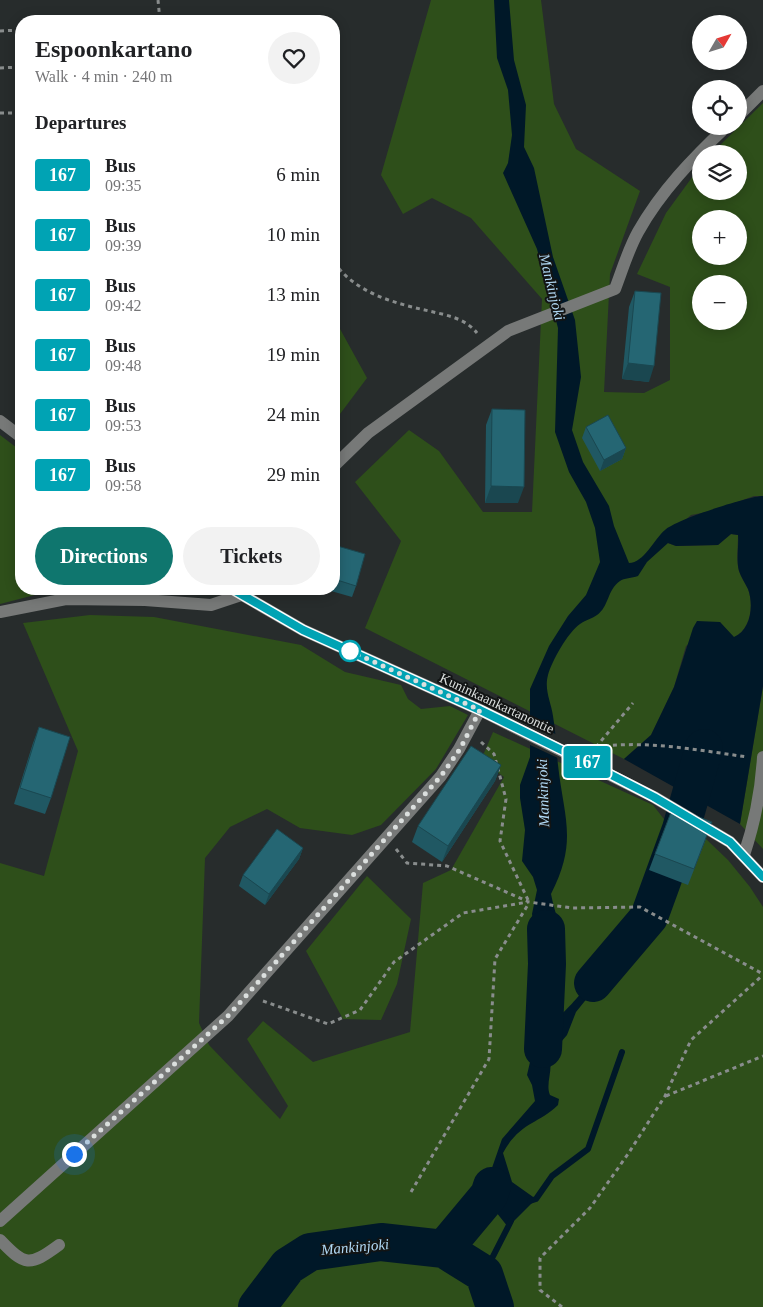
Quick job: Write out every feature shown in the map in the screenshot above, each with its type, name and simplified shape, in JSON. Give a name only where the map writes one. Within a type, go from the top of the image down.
[{"type":"street","points":[[747,107],[763,91]]},
{"type":"street","points":[[340,460],[368,433],[508,331],[615,289],[637,233],[662,194],[697,154],[717,135]]},
{"type":"street","points":[[0,421],[15,432]]},
{"type":"street","points":[[0,612],[66,599],[146,600],[212,605],[230,595]]},
{"type":"street","name":"Kuninkaankartanontie","points":[[241,595],[303,630],[480,710],[566,752],[714,830],[744,854],[763,877]]},
{"type":"street","points":[[0,1221],[228,1016],[441,776],[460,749],[480,710]]},
{"type":"street","points":[[744,854],[753,828],[762,780],[763,757]]},
{"type":"street","points":[[0,1240],[18,1258],[29,1262],[44,1256],[59,1245]]},
{"type":"path","points":[[158,0],[159,15]]},
{"type":"path","points":[[0,31],[15,30]]},
{"type":"path","points":[[0,68],[15,67]]},
{"type":"path","points":[[0,113],[15,113]]},
{"type":"path","points":[[340,270],[356,285],[383,299],[456,317],[474,329],[488,347]]},
{"type":"path","points":[[586,762],[633,703]]},
{"type":"path","points":[[597,747],[617,744],[707,751],[740,756]]},
{"type":"path","points":[[494,754],[506,799],[500,841],[529,902]]},
{"type":"path","points":[[386,837],[407,863],[447,866],[529,902],[572,908],[640,907],[763,974],[691,1040],[665,1096],[590,1208],[540,1258],[540,1290],[562,1307]]},
{"type":"path","points":[[246,995],[328,1024],[360,1010],[394,962],[463,913],[529,902]]},
{"type":"path","points":[[411,1192],[489,1059],[495,958],[529,902]]},
{"type":"path","points":[[665,1096],[763,1056]]},
{"type":"green space","points":[[431,0],[541,0],[554,104],[576,149],[640,191],[610,274],[604,392],[644,393],[670,380],[670,287],[637,274],[666,213],[692,177],[692,200],[747,200],[747,145],[720,145],[730,135],[747,135],[747,119],[763,103],[763,496],[754,496],[712,511],[691,515],[662,541],[676,546],[718,545],[731,534],[738,535],[738,567],[750,595],[751,609],[744,629],[733,638],[720,622],[686,646],[674,687],[651,735],[624,759],[365,628],[401,541],[355,482],[409,430],[439,451],[483,512],[532,512],[542,299],[471,218],[432,198],[403,214],[381,175]]},
{"type":"green space","points":[[340,329],[367,378],[340,414]]},
{"type":"green space","points":[[0,435],[15,446],[15,595],[35,595],[0,604]]},
{"type":"green space","points":[[90,615],[154,617],[301,645],[345,672],[401,685],[408,699],[421,709],[450,706],[468,715],[436,769],[381,825],[352,835],[300,828],[267,809],[230,827],[205,858],[199,1023],[209,1045],[280,1119],[288,1106],[247,1039],[263,1021],[313,1062],[410,1032],[423,883],[451,870],[504,777],[481,760],[493,732],[653,805],[667,823],[706,839],[728,860],[750,887],[763,907],[763,1307],[0,1307],[0,863],[44,876],[78,751],[23,623]]},
{"type":"green space","points":[[763,686],[763,849],[740,824]]},
{"type":"green space","points":[[367,876],[411,919],[397,984],[381,1020],[343,1019],[306,951]]},
{"type":"water","points":[[494,0],[509,0],[514,60],[526,105],[524,147],[534,168],[553,257],[575,320],[581,377],[572,430],[583,462],[609,506],[614,526],[629,563],[644,555],[665,530],[683,520],[712,509],[763,496],[763,686],[740,824],[624,759],[651,735],[674,687],[697,621],[720,622],[734,637],[744,629],[750,616],[751,602],[748,589],[738,567],[738,535],[731,534],[718,545],[676,546],[668,543],[647,562],[638,576],[622,580],[616,585],[601,612],[575,628],[557,655],[548,675],[547,686],[555,728],[558,765],[566,816],[567,844],[559,875],[551,894],[562,941],[562,952],[560,962],[554,973],[544,983],[544,993],[556,1017],[568,1008],[593,978],[612,952],[634,915],[639,917],[639,921],[618,960],[576,1012],[567,1035],[549,1056],[551,1066],[548,1086],[550,1095],[559,1099],[558,1105],[522,1129],[509,1143],[503,1153],[512,1182],[536,1199],[508,1227],[496,1212],[484,1210],[476,1219],[472,1229],[458,1225],[473,1211],[485,1188],[502,1139],[535,1101],[532,1085],[527,1075],[537,1032],[534,986],[537,970],[537,946],[532,914],[537,890],[533,877],[522,861],[525,830],[520,798],[520,785],[530,757],[530,689],[549,646],[568,616],[586,595],[600,562],[595,528],[586,502],[569,472],[555,432],[558,328],[537,249],[503,173],[508,163],[512,135],[508,90],[497,58]]},
{"type":"pier","points":[[528,722],[558,735],[560,759],[528,744]]},
{"type":"building","points":[[635,291],[661,293],[654,366],[628,363]]},
{"type":"building","points":[[492,409],[525,410],[524,487],[491,486]]},
{"type":"building","points":[[608,415],[626,448],[604,460],[586,427]]},
{"type":"building","points":[[340,547],[365,554],[356,586],[340,581]]},
{"type":"building","points":[[39,727],[70,737],[51,798],[20,788]]},
{"type":"building","points":[[471,746],[501,765],[448,846],[418,826]]},
{"type":"building","points":[[673,807],[712,822],[694,869],[655,854]]},
{"type":"building","points":[[277,829],[303,848],[269,894],[243,875]]},
{"type":"waterway","name":"Mankinjoki","points":[[593,983],[649,917],[681,829],[704,748]]},
{"type":"waterway","name":"Mankinjoki","points":[[543,1049],[547,964],[546,929]]},
{"type":"waterway","points":[[530,1201],[536,1199],[552,1176],[588,1149],[622,1052]]},
{"type":"waterway","name":"Mankinjoki","points":[[444,1249],[489,1195],[492,1186]]},
{"type":"waterway","points":[[484,1274],[511,1221]]},
{"type":"waterway","name":"Mankinjoki","points":[[257,1307],[288,1266],[310,1252],[381,1242],[444,1249],[484,1274],[495,1307]]},
{"type":"bus line","name":"167","points":[[241,595],[303,630],[480,710],[654,797],[714,830],[744,854],[763,877]]},
{"type":"route","points":[[74,1154],[228,1016],[320,910],[441,776],[460,749],[480,710],[350,651]]}]
